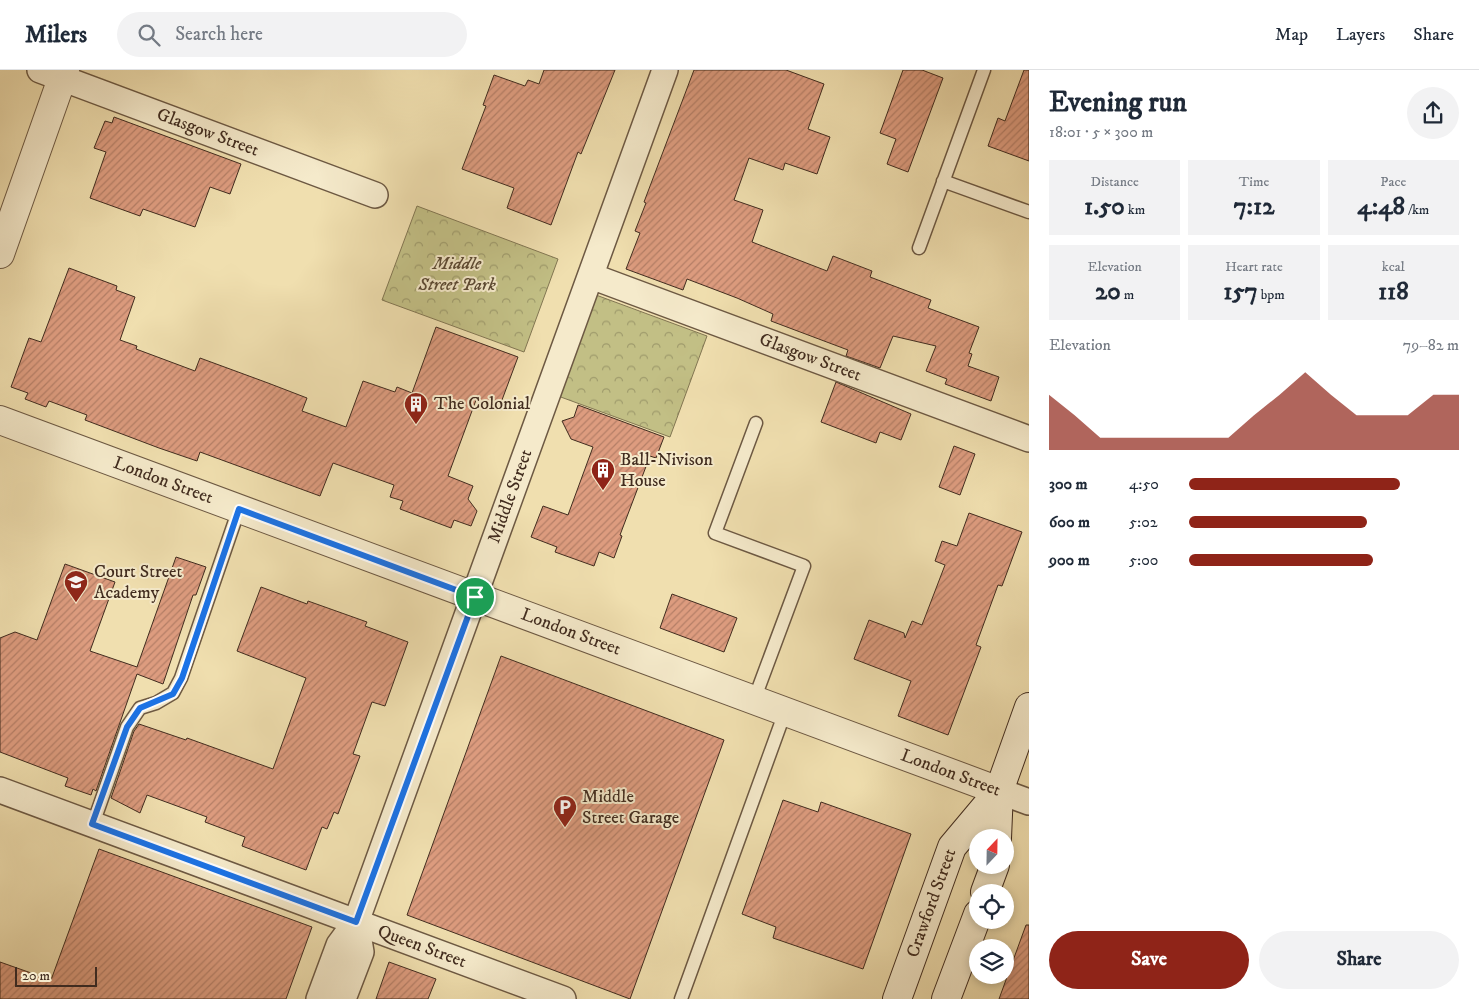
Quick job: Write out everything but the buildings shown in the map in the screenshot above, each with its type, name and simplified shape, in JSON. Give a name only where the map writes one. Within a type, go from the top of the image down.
[{"type":"street","name":"Middle Street","points":[[319,999],[339,945],[356,922],[665,70]]},
{"type":"street","name":"Glasgow Street","points":[[56,73],[375,195]]},
{"type":"street","points":[[0,254],[56,73]]},
{"type":"street","name":"Glasgow Street","points":[[591,276],[1029,439]]},
{"type":"street","name":"London Street","points":[[0,420],[1029,802]]},
{"type":"street","name":"Crawford Street","points":[[997,829],[999,791],[1029,707]]},
{"type":"street","name":"Queen Street","points":[[0,790],[563,999]]},
{"type":"street","name":"Crawford Street","points":[[897,999],[952,847],[999,791]]},
{"type":"street","name":"Middle Street","points":[[343,999],[361,952],[356,922]]},
{"type":"street","points":[[946,999],[972,929]]},
{"type":"lane","points":[[919,248],[984,70]]},
{"type":"lane","points":[[944,181],[1029,212]]},
{"type":"lane","points":[[754,700],[804,566],[715,533],[756,422]]},
{"type":"lane","points":[[92,824],[127,727],[140,708],[173,694],[182,678],[239,509]]},
{"type":"lane","points":[[681,999],[785,712]]},
{"type":"green space","name":"Middle Street Park","points":[[417,206],[558,259],[524,352],[382,300]]},
{"type":"green space","points":[[596,295],[707,336],[670,437],[558,396]]},
{"type":"place","name":"The Colonial","points":[[416,425]]},
{"type":"place","name":"Ball-Nivison House","points":[[603,491]]},
{"type":"place","name":"Court Street Academy","points":[[76,603]]},
{"type":"place","name":"Middle Street Garage","points":[[565,828]]},
{"type":"route","points":[[239,509],[475,597],[356,922],[92,824],[127,727],[140,708],[156,703],[173,694],[182,678],[239,509]]}]
